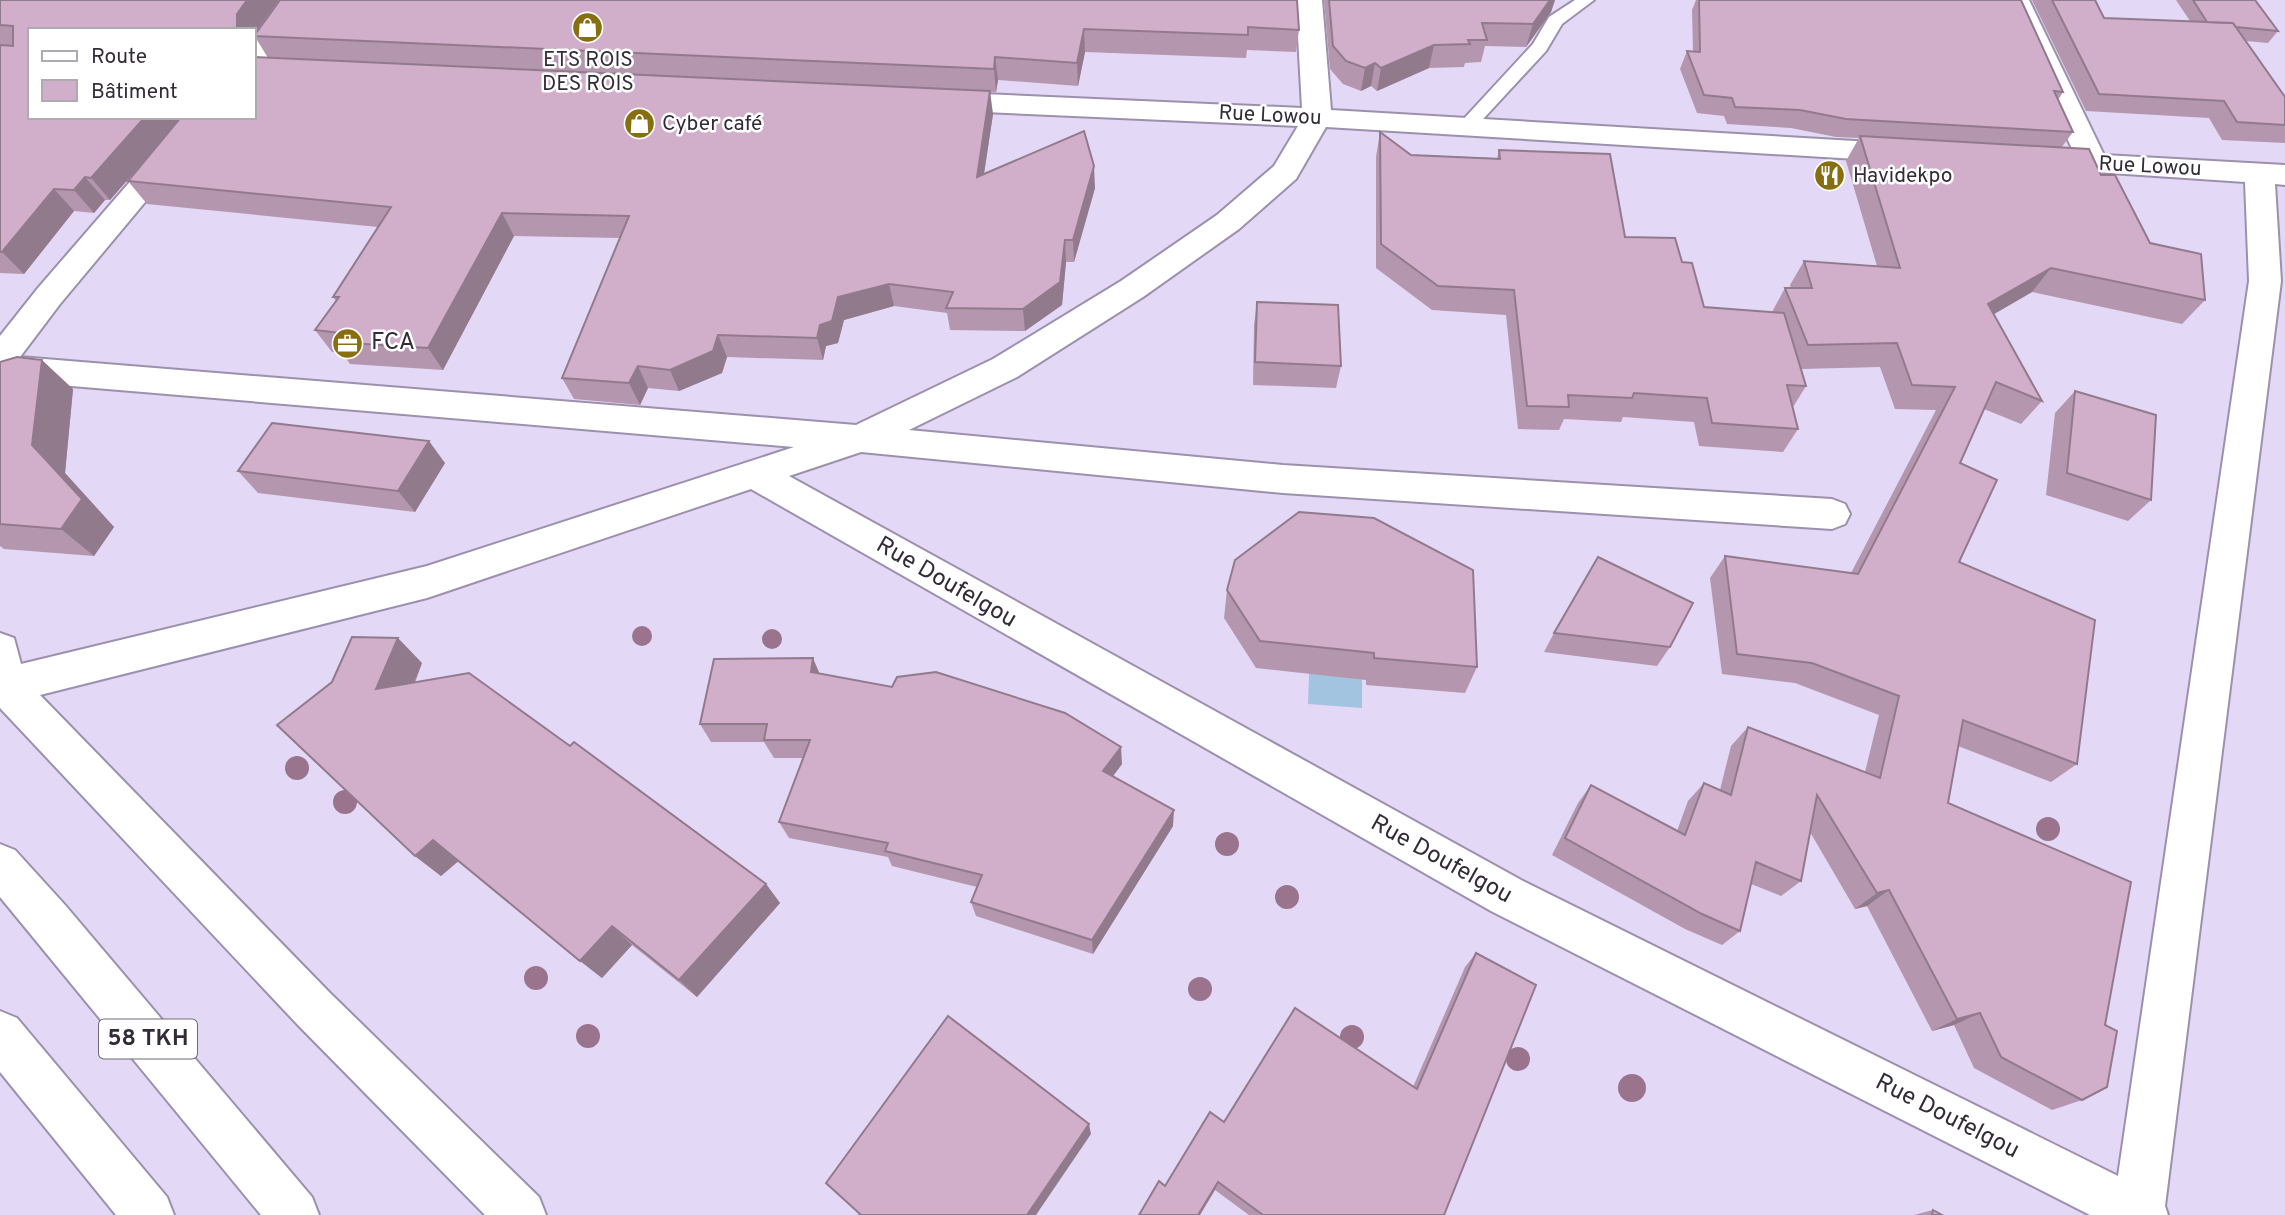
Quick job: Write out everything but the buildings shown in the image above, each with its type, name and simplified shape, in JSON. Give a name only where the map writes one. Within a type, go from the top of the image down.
[{"type":"main road","points":[[256,52],[295,0]]},
{"type":"main road","points":[[1,674],[427,582],[860,439],[1004,368],[1132,289],[1228,222],[1285,172],[1317,118],[1309,0]]},
{"type":"main road","points":[[2017,0],[2094,164]]},
{"type":"main road","name":"Rue Lowou","points":[[914,100],[1317,118],[1929,154]]},
{"type":"main road","points":[[0,360],[49,296],[200,119]]},
{"type":"main road","name":"Rue Lowou","points":[[2025,160],[2272,174]]},
{"type":"main road","points":[[2140,1214],[2275,285],[2272,174]]},
{"type":"main road","points":[[0,368],[860,439],[1283,479],[1832,514]]},
{"type":"main road","name":"Rue Doufelgou","points":[[755,475],[1507,896],[2140,1214]]},
{"type":"main road","points":[[1,674],[313,1008],[521,1215]]},
{"type":"main road","name":"58 TKH","points":[[0,865],[49,920],[294,1215]]},
{"type":"main road","points":[[0,1035],[149,1215]]},
{"type":"lane","points":[[1466,127],[1539,47],[1555,21],[1586,0]]},
{"type":"water","points":[[1311,622],[1362,625],[1362,708],[1308,704]]},
{"type":"place","name":"ETS ROIS DES ROIS","points":[[588,28]]},
{"type":"place","name":"Cyber café","points":[[639,124]]},
{"type":"place","name":"Havidekpo","points":[[1830,176]]},
{"type":"place","name":"FCA","points":[[348,343]]}]
